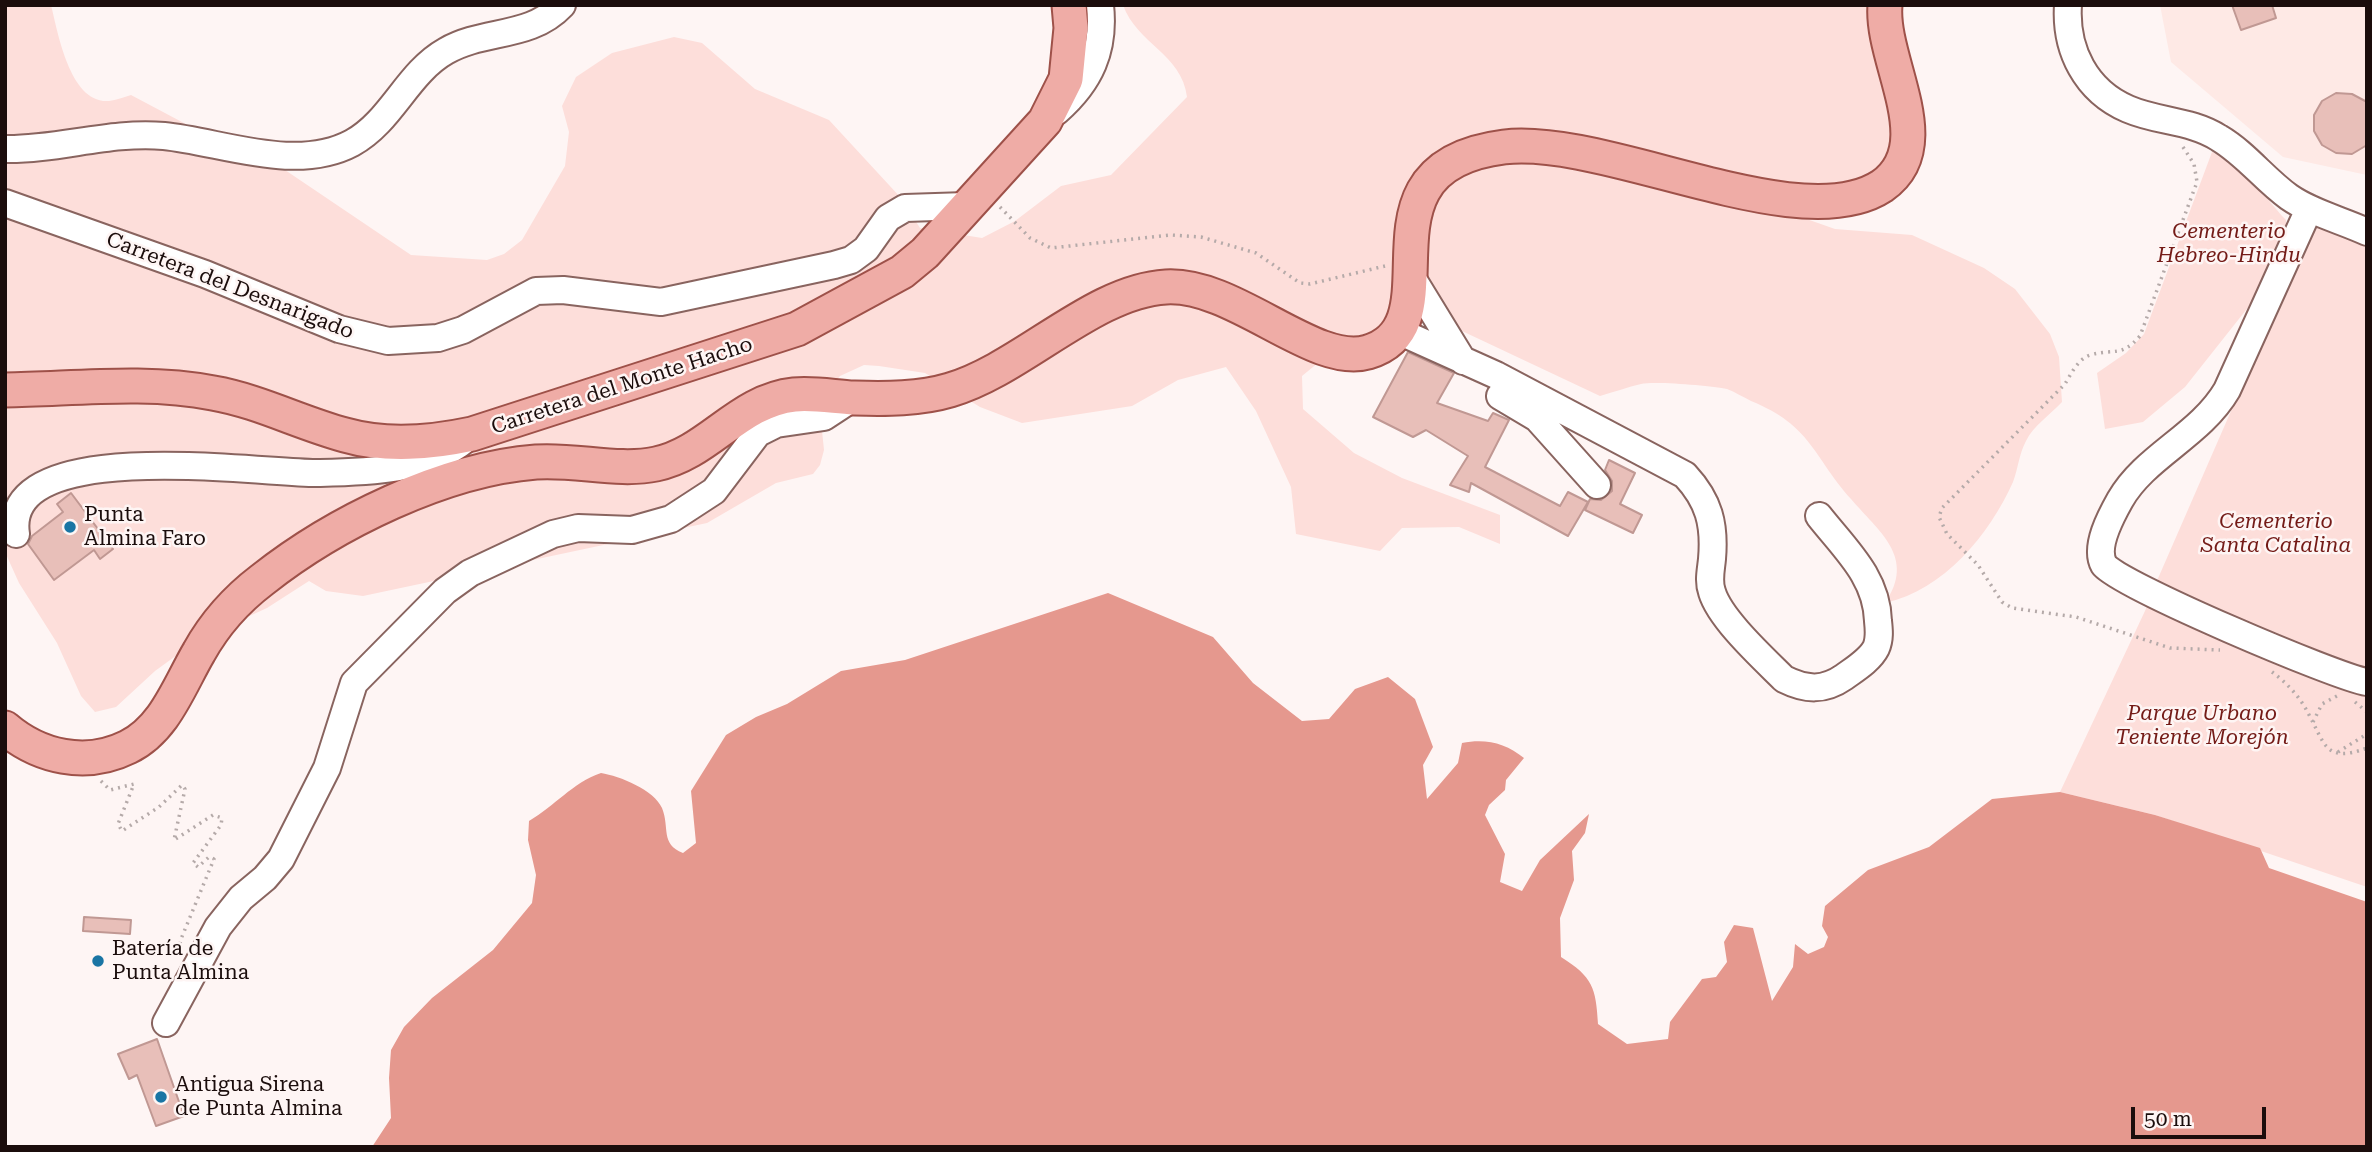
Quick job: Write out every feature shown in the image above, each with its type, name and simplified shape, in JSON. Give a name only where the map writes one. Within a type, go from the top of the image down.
[{"type":"main road","name":"Carretera del Monte Hacho","points":[[5,390],[185,388],[243,400],[347,436],[378,441],[420,442],[472,434],[797,329],[902,272],[925,253],[1045,121],[1066,79],[1071,27],[1069,5]]},
{"type":"main road","points":[[1396,330],[1406,310],[1415,208],[1431,178],[1459,158],[1507,147],[1539,146],[1613,158],[1712,185],[1794,200],[1859,196],[1876,190],[1891,178],[1902,163],[1908,146],[1909,127],[1884,23],[1885,5]]},
{"type":"main road","name":"Carretera del Monte Hacho","points":[[5,727],[21,740],[55,756],[80,759],[104,756],[128,747],[149,734],[174,699],[201,648],[229,611],[262,580],[340,529],[425,490],[500,467],[562,461],[637,467],[657,464],[694,449],[757,404],[793,395],[920,397],[952,390],[992,372],[1105,306],[1151,288],[1200,289],[1223,297],[1307,341],[1347,354],[1373,351],[1396,330]]},
{"type":"street","points":[[5,149],[162,136],[303,156],[328,152],[351,143],[372,129],[415,78],[443,53],[478,38],[517,32],[537,25],[562,5]]},
{"type":"street","points":[[1045,121],[1075,95],[1091,72],[1101,42],[1100,5]]},
{"type":"street","points":[[2068,5],[2069,38],[2077,61],[2090,82],[2108,98],[2129,109],[2189,124],[2219,137],[2281,192],[2309,209],[2367,232]]},
{"type":"street","name":"Carretera del Desnarigado","points":[[5,203],[205,274],[339,329],[363,337],[401,341],[438,338],[463,330],[537,291],[563,290],[662,302],[834,265],[851,260],[866,249],[888,218],[905,208],[975,198]]},
{"type":"street","points":[[2309,209],[2227,390],[2209,416],[2127,490],[2104,538],[2101,557],[2111,573],[2155,596],[2363,690]]},
{"type":"street","points":[[1411,268],[1462,361],[1476,381],[1537,418],[1597,485]]},
{"type":"street","points":[[1396,330],[1568,413],[1667,463],[1685,475],[1700,492],[1710,512],[1714,534],[1709,581],[1718,606],[1784,679],[1798,686],[1814,688],[1829,685],[1843,677],[1871,656],[1878,640],[1878,607],[1871,582],[1819,516]]},
{"type":"street","points":[[166,1023],[218,927],[242,898],[265,878],[281,859],[327,768],[345,702],[354,683],[445,591],[470,573],[553,534],[579,528],[632,530],[671,519],[714,491],[758,433],[776,424],[824,416],[853,398]]},
{"type":"street","points":[[1552,437],[1568,413]]},
{"type":"street","points":[[16,534],[12,513],[21,497],[46,482],[74,472],[167,466],[232,467],[316,474],[366,470],[422,462],[457,446],[472,434]]},
{"type":"path","points":[[2163,118],[2194,164],[2197,173],[2195,191],[2140,336],[2131,347],[2118,353],[2090,355],[2079,362],[2065,384],[1949,501],[1939,517],[1941,526],[1978,565],[2002,601],[2012,608],[2076,617],[2170,648],[2209,648],[2228,653]]},
{"type":"path","points":[[975,198],[1030,238],[1051,248],[1171,235],[1201,237],[1256,253],[1300,283],[1310,284],[1411,268]]},
{"type":"path","points":[[2268,669],[2295,694],[2313,722],[2320,741],[2336,753],[2346,754],[2367,748]]},
{"type":"path","points":[[2363,690],[2351,698],[2367,712]]},
{"type":"path","points":[[2313,722],[2322,704],[2343,695]]},
{"type":"path","points":[[2336,753],[2367,734]]},
{"type":"path","points":[[95,774],[110,790],[134,785],[118,824],[122,831],[159,807],[182,785],[185,789],[174,840],[213,815],[222,818],[221,825],[193,863],[198,867],[209,857],[214,859],[179,949],[189,945]]},
{"type":"shaded area","points":[[2160,5],[2367,5],[2367,175],[2283,157],[2171,62]]},
{"type":"shaded area","points":[[1108,593],[1213,637],[1253,683],[1302,721],[1329,719],[1355,689],[1388,677],[1415,699],[1433,747],[1423,765],[1427,799],[1458,763],[1462,743],[1495,743],[1524,758],[1506,780],[1505,790],[1489,805],[1485,815],[1505,854],[1500,882],[1522,891],[1540,860],[1589,814],[1585,833],[1572,851],[1574,880],[1560,918],[1561,957],[1580,971],[1591,985],[1598,1024],[1627,1044],[1668,1039],[1670,1022],[1702,979],[1716,977],[1727,962],[1724,942],[1734,925],[1753,928],[1772,1001],[1793,967],[1795,944],[1808,954],[1824,947],[1828,937],[1822,926],[1825,906],[1868,870],[1929,847],[1992,799],[2060,792],[2155,815],[2260,848],[2269,868],[2367,902],[2367,1147],[372,1147],[391,1118],[391,1050],[404,1027],[432,998],[493,950],[532,903],[536,875],[528,840],[529,821],[581,783],[601,773],[627,781],[652,795],[662,808],[668,840],[683,853],[696,843],[691,791],[726,735],[756,717],[787,704],[841,671],[905,660]]},
{"type":"green space","points":[[5,5],[51,5],[68,65],[84,91],[96,99],[109,101],[131,95],[197,130],[248,145],[411,255],[487,260],[504,254],[522,240],[565,166],[569,132],[562,106],[576,77],[612,53],[674,37],[702,43],[755,89],[829,120],[901,198],[920,228],[982,238],[1015,221],[1061,186],[1111,175],[1187,97],[1177,70],[1138,30],[1123,5],[1876,5],[1898,117],[1891,165],[1798,216],[1835,229],[1912,235],[1984,268],[2015,289],[2050,334],[2059,357],[2062,402],[2029,436],[2013,482],[1978,540],[1962,558],[1927,586],[1885,603],[1894,587],[1897,572],[1890,546],[1809,443],[1787,421],[1727,389],[1659,383],[1641,384],[1600,396],[1428,315],[1347,339],[1302,376],[1303,409],[1354,453],[1402,478],[1500,515],[1500,544],[1459,527],[1402,528],[1380,551],[1296,534],[1291,487],[1256,411],[1226,367],[1178,380],[1132,406],[1022,423],[980,407],[925,373],[864,365],[840,376],[819,402],[824,450],[820,465],[813,474],[776,483],[707,523],[363,596],[326,591],[309,581],[267,608],[199,639],[155,671],[116,707],[95,712],[81,696],[57,643],[19,583],[5,552]]},
{"type":"green space","name":"Cementerio Hebreo-Hindu","points":[[2212,152],[2234,163],[2252,181],[2286,220],[2286,234],[2265,286],[2185,387],[2143,422],[2105,429],[2097,373],[2126,353],[2144,334]]},
{"type":"green space","name":"Cementerio Santa Catalina","points":[[2313,223],[2367,248],[2367,669],[2354,666],[2156,583]]},
{"type":"green space","name":"Parque Urbano Teniente Morejón","points":[[2152,596],[2367,683],[2367,887],[2155,815],[2060,792]]},
{"type":"building","points":[[2232,5],[2272,5],[2276,18],[2241,30]]},
{"type":"building","points":[[2336,93],[2352,94],[2367,102],[2367,145],[2352,154],[2336,153],[2322,145],[2314,131],[2314,115],[2322,101]]},
{"type":"building","points":[[1408,352],[1454,373],[1437,403],[1488,421],[1493,413],[1509,420],[1485,467],[1560,506],[1568,492],[1588,502],[1568,536],[1471,483],[1469,492],[1450,485],[1468,456],[1426,430],[1413,437],[1373,417]]},
{"type":"building","points":[[1609,460],[1635,473],[1620,504],[1642,515],[1633,533],[1585,510],[1590,499],[1601,500],[1612,491],[1612,481],[1605,470]]},
{"type":"building","name":"Punta Almina Faro","points":[[71,493],[113,549],[100,559],[94,550],[54,580],[28,544],[32,536],[63,512],[57,504]]},
{"type":"building","points":[[84,917],[131,920],[130,934],[83,931]]},
{"type":"building","name":"Antigua Sirena de Punta Almina","points":[[157,1039],[184,1116],[156,1126],[137,1075],[129,1079],[118,1054]]},
{"type":"place","name":"Punta Almina Faro","points":[[70,527]]},
{"type":"place","name":"Batería de Punta Almina","points":[[98,961]]},
{"type":"place","name":"Antigua Sirena de Punta Almina","points":[[161,1097]]}]
